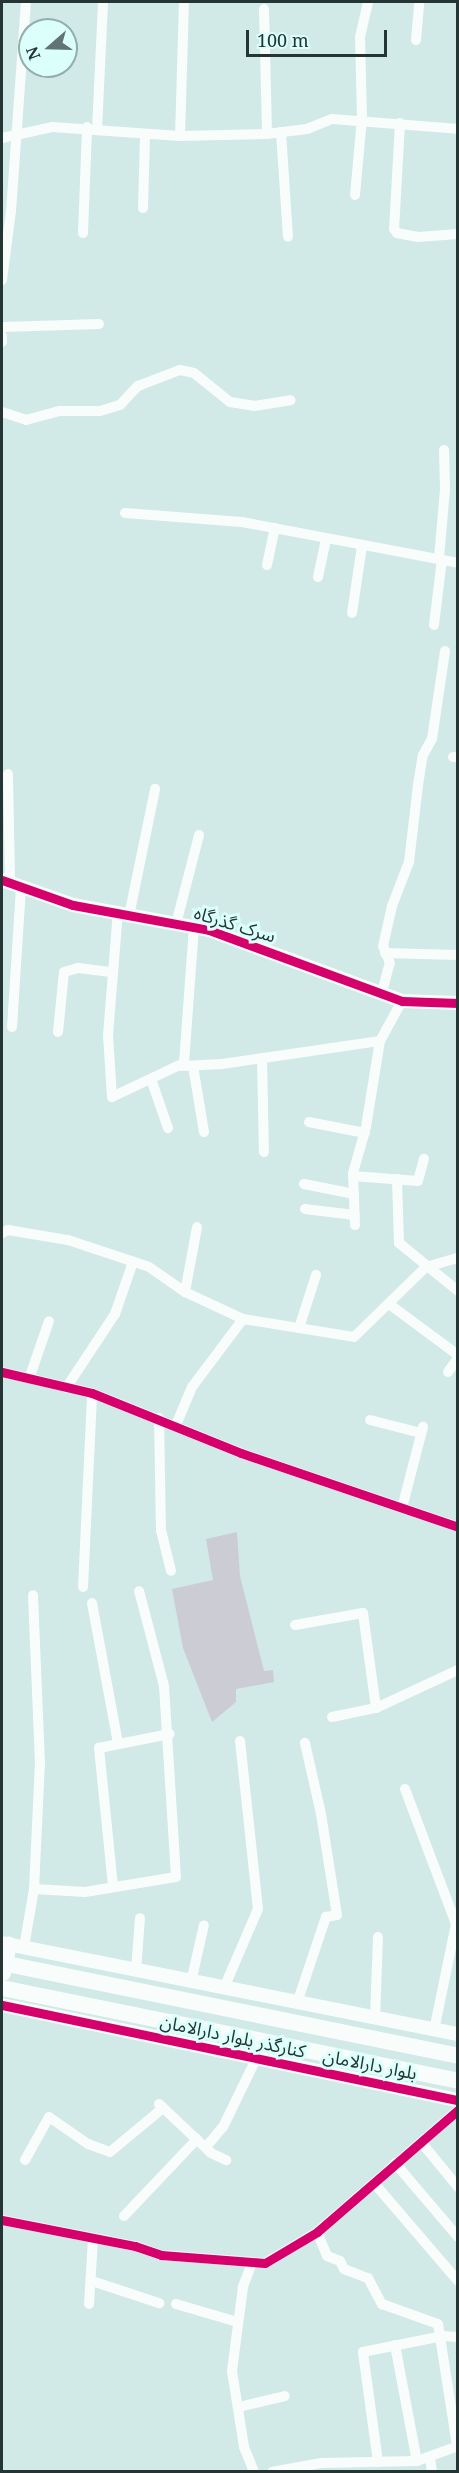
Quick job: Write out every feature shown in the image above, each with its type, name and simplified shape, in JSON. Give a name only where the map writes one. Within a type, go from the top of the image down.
[{"type":"main road","points":[[2,1983],[3,1963],[12,1945]]},
{"type":"main road","name":"بلوار دارالامان","points":[[3,1963],[458,2056]]},
{"type":"main road","name":"بلوار دارالامان","points":[[2,1988],[458,2081]]},
{"type":"street","points":[[2,280],[11,211],[14,135],[26,2]]},
{"type":"street","points":[[83,233],[103,2]]},
{"type":"street","points":[[180,136],[184,2]]},
{"type":"street","points":[[355,195],[362,118],[360,37],[368,2]]},
{"type":"street","points":[[416,40],[420,2]]},
{"type":"street","points":[[264,9],[267,134]]},
{"type":"street","points":[[2,138],[52,127],[146,135],[267,134],[307,129],[332,119],[362,118],[458,129]]},
{"type":"street","points":[[400,123],[394,228],[397,233],[418,237],[458,234]]},
{"type":"street","points":[[281,132],[288,237]]},
{"type":"street","points":[[144,208],[146,135]]},
{"type":"street","points":[[2,327],[99,324]]},
{"type":"street","points":[[2,336],[2,342]]},
{"type":"street","points":[[2,412],[26,420],[60,411],[100,411],[120,405],[138,386],[180,370],[194,373],[230,402],[254,406],[291,400]]},
{"type":"street","points":[[434,625],[445,490],[444,450]]},
{"type":"street","points":[[125,513],[275,528],[458,563]]},
{"type":"street","points":[[267,565],[275,528]]},
{"type":"street","points":[[318,577],[326,539]]},
{"type":"street","points":[[352,613],[362,546]]},
{"type":"street","points":[[382,992],[390,972],[385,953],[392,906],[409,862],[423,755],[432,739],[445,651]]},
{"type":"street","points":[[8,774],[11,883],[7,1011],[12,1027]]},
{"type":"street","points":[[155,789],[111,972],[108,1035],[111,1096],[181,1066],[262,1059],[380,1041]]},
{"type":"street","points":[[176,924],[199,835]]},
{"type":"street","name":"سرک گذرگاه","points":[[11,883],[73,905],[194,927],[402,1001],[458,1003]]},
{"type":"street","points":[[181,1066],[185,1058],[185,1011],[194,927]]},
{"type":"street","points":[[385,953],[458,955]]},
{"type":"street","points":[[58,1032],[64,972],[78,968],[111,972]]},
{"type":"street","points":[[304,1209],[355,1220],[353,1176],[365,1133],[380,1041],[402,1001]]},
{"type":"street","points":[[262,1059],[264,1152]]},
{"type":"street","points":[[193,1066],[204,1132]]},
{"type":"street","points":[[151,1079],[168,1128]]},
{"type":"street","points":[[309,1122],[365,1133]]},
{"type":"street","points":[[353,1176],[419,1180],[424,1159]]},
{"type":"street","points":[[398,1179],[399,1243],[458,1291]]},
{"type":"street","points":[[304,1184],[354,1194]]},
{"type":"street","points":[[184,1292],[197,1227]]},
{"type":"street","points":[[2,1233],[8,1230],[68,1240],[149,1267],[184,1292],[243,1319],[354,1337],[426,1266],[458,1258]]},
{"type":"street","points":[[66,1389],[115,1314],[133,1262]]},
{"type":"street","points":[[298,1328],[316,1275]]},
{"type":"street","points":[[389,1304],[458,1356],[448,1372]]},
{"type":"street","points":[[176,1425],[192,1387],[243,1319]]},
{"type":"street","points":[[30,1376],[49,1321]]},
{"type":"street","points":[[2,1372],[30,1376],[66,1389],[92,1393],[159,1418],[241,1453],[458,1527]]},
{"type":"street","points":[[83,1587],[92,1393]]},
{"type":"street","points":[[159,1418],[161,1530],[171,1571]]},
{"type":"street","points":[[370,1420],[422,1430],[402,1508]]},
{"type":"street","points":[[34,1889],[85,1892],[176,1877],[170,1734],[162,1671],[140,1591]]},
{"type":"street","points":[[33,1595],[40,1762],[34,1889],[12,1945],[458,2034]]},
{"type":"street","points":[[92,1604],[118,1743]]},
{"type":"street","points":[[295,1624],[363,1613],[376,1708]]},
{"type":"street","points":[[332,1717],[376,1708],[458,1670]]},
{"type":"street","points":[[113,1886],[97,1756],[99,1748],[170,1734]]},
{"type":"street","points":[[224,1988],[258,1909],[240,1741]]},
{"type":"street","points":[[297,2003],[326,1917],[337,1915],[321,1814],[305,1743]]},
{"type":"street","points":[[405,1789],[456,1924],[434,2030]]},
{"type":"street","points":[[136,1970],[140,1918]]},
{"type":"street","points":[[190,1982],[204,1924]]},
{"type":"street","points":[[375,2019],[378,1937]]},
{"type":"street","name":"کنارگذر بلوار دارالامان","points":[[2,2005],[458,2100]]},
{"type":"street","points":[[206,2147],[223,2127],[257,2057]]},
{"type":"street","points":[[25,2160],[49,2116],[88,2144],[110,2152],[161,2106],[206,2147],[226,2160]]},
{"type":"street","points":[[2,2220],[160,2255],[265,2263],[317,2232],[458,2110]]},
{"type":"street","points":[[124,2216],[197,2139]]},
{"type":"street","points":[[421,2142],[458,2187]]},
{"type":"street","points":[[395,2163],[458,2237]]},
{"type":"street","points":[[374,2183],[458,2281]]},
{"type":"street","points":[[272,2472],[378,2462],[403,2467],[457,2446],[443,2336],[438,2324],[382,2304],[368,2278],[344,2269],[340,2261],[327,2256],[317,2232]]},
{"type":"street","points":[[89,2304],[93,2239]]},
{"type":"street","points":[[252,2263],[237,2322],[232,2371],[244,2447],[254,2472]]},
{"type":"street","points":[[92,2281],[159,2303]]},
{"type":"street","points":[[176,2304],[237,2322]]},
{"type":"street","points":[[378,2462],[363,2352],[443,2336],[458,2337]]},
{"type":"street","points":[[395,2345],[417,2461]]},
{"type":"street","points":[[239,2407],[285,2396]]},
{"type":"street","points":[[430,2458],[432,2472]]},
{"type":"shaded area","points":[[237,1532],[240,1576],[264,1671],[273,1670],[274,1682],[236,1689],[236,1702],[212,1722],[183,1648],[172,1589],[213,1580],[206,1539]]},
{"type":"cycle path","points":[[2,880],[73,905],[209,930],[402,1001],[458,1003]]},
{"type":"cycle path","points":[[2,1372],[92,1393],[241,1453],[458,1527]]},
{"type":"cycle path","points":[[2,2005],[458,2100]]},
{"type":"cycle path","points":[[2,2220],[135,2246],[161,2255],[265,2263],[317,2232],[458,2110]]}]
